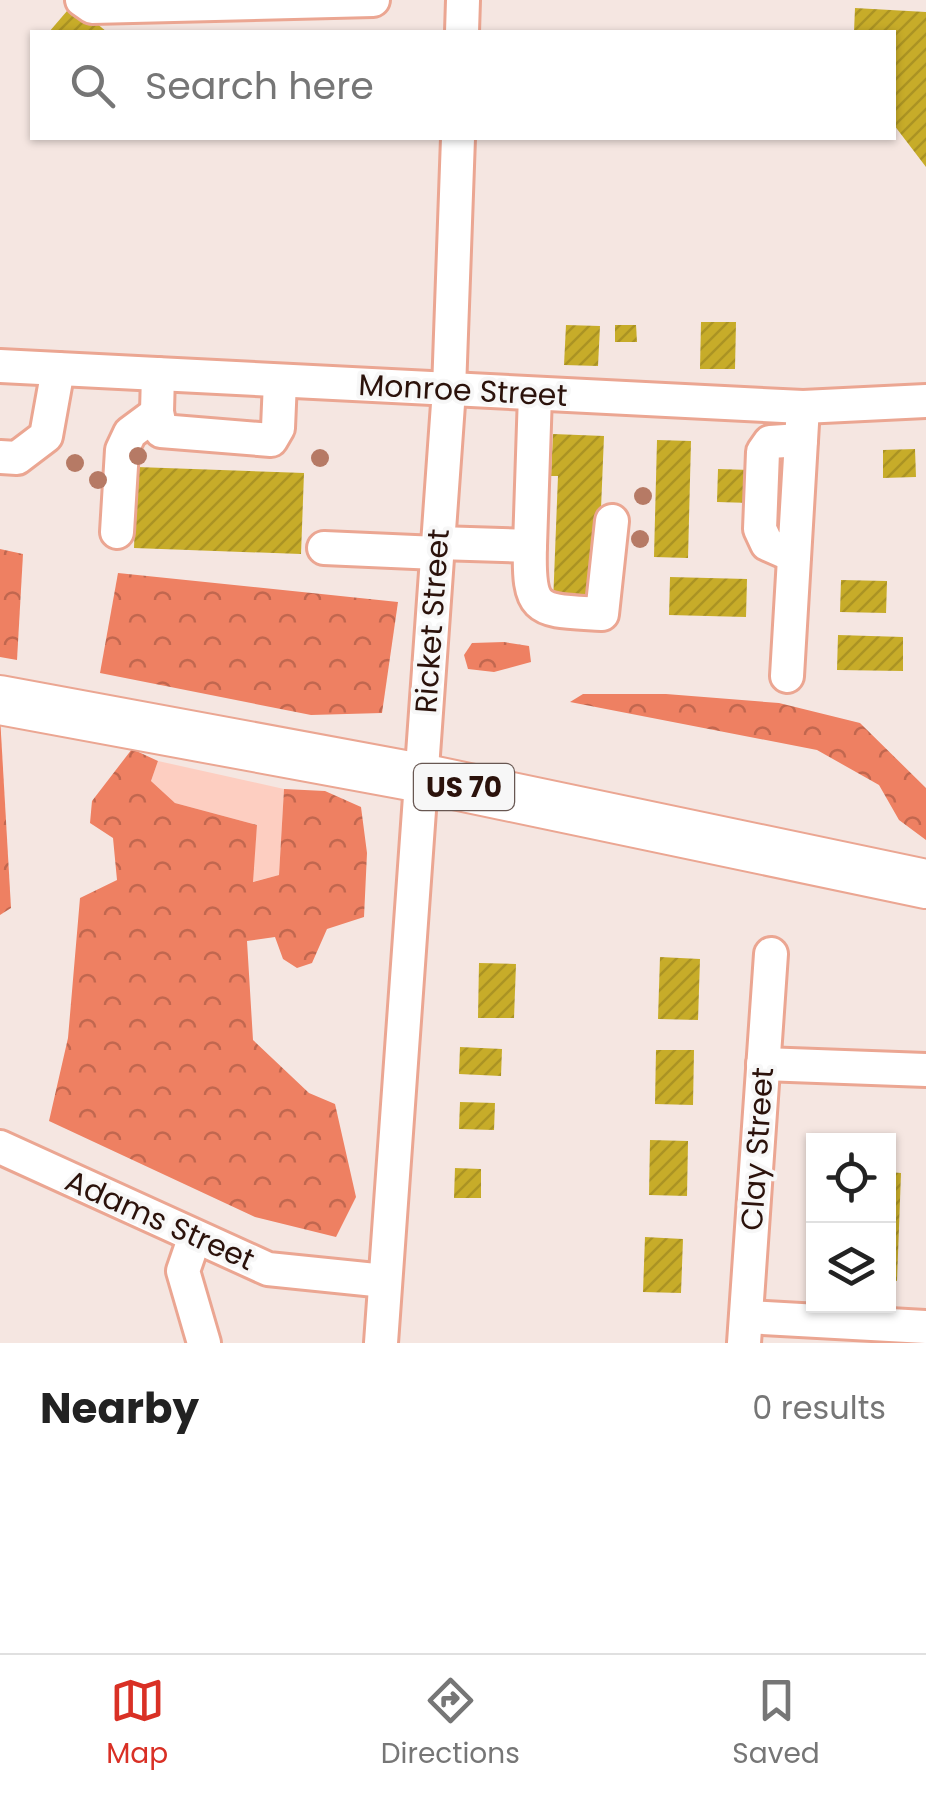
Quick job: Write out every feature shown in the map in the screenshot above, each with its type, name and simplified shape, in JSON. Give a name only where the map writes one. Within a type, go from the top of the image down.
[{"type":"highway","name":"US 70","points":[[0,700],[421,778],[926,884]]},
{"type":"street","points":[[82,0],[92,6],[373,0]]},
{"type":"street","points":[[462,30],[463,0]]},
{"type":"street","name":"Ricket Street","points":[[381,1343],[449,390],[458,140]]},
{"type":"street","name":"Monroe Street","points":[[0,366],[803,407],[926,401]]},
{"type":"street","points":[[0,457],[17,458],[46,436],[58,369]]},
{"type":"street","points":[[158,374],[157,413],[162,431],[271,440],[278,428],[280,381]]},
{"type":"street","points":[[535,394],[529,590],[537,603],[556,611],[602,614],[612,521]]},
{"type":"street","points":[[739,404],[743,429],[762,452]]},
{"type":"street","points":[[787,676],[803,407]]},
{"type":"street","points":[[116,532],[122,450],[130,434],[157,413]]},
{"type":"street","points":[[794,556],[768,544],[760,529],[762,452],[770,442],[800,440]]},
{"type":"street","points":[[324,548],[530,546]]},
{"type":"street","name":"Clay Street","points":[[745,1330],[771,954]]},
{"type":"street","points":[[763,1064],[926,1070]]},
{"type":"street","name":"Adams Street","points":[[2,1154],[268,1269],[384,1281]]},
{"type":"street","points":[[194,1239],[183,1271],[204,1343]]},
{"type":"street","points":[[745,1330],[926,1327]]},
{"type":"shaded area","points":[[158,761],[284,789],[279,875],[252,882],[257,825],[175,803],[151,781]]},
{"type":"green space","points":[[0,549],[23,554],[17,660],[0,657]]},
{"type":"green space","points":[[118,573],[398,602],[382,713],[311,715],[100,673]]},
{"type":"green space","points":[[472,643],[529,646],[531,662],[494,672],[468,669],[464,655]]},
{"type":"green space","points":[[583,694],[666,694],[779,703],[860,723],[926,788],[926,840],[899,820],[879,785],[817,750],[570,702]]},
{"type":"green space","points":[[0,716],[11,908],[0,915]]},
{"type":"green space","points":[[132,749],[158,761],[151,781],[175,803],[257,825],[253,882],[279,875],[284,789],[325,791],[361,807],[367,853],[364,917],[327,929],[312,963],[297,968],[283,959],[275,937],[247,941],[253,1040],[309,1093],[335,1104],[356,1197],[336,1237],[255,1217],[49,1121],[68,1038],[80,898],[117,880],[113,838],[90,823],[92,801]]},
{"type":"building","points":[[73,4],[105,30],[51,30]]},
{"type":"building","points":[[855,8],[926,12],[926,167],[896,128],[896,30],[854,30]]},
{"type":"building","points":[[701,322],[736,322],[735,369],[700,369]]},
{"type":"building","points":[[566,325],[600,326],[598,366],[564,365]]},
{"type":"building","points":[[615,325],[636,325],[637,342],[615,342]]},
{"type":"building","points":[[553,434],[604,436],[597,606],[553,604],[558,476],[551,476]]},
{"type":"building","points":[[657,440],[691,441],[688,558],[654,557]]},
{"type":"building","points":[[915,449],[916,477],[883,478],[883,450]]},
{"type":"building","points":[[137,467],[304,473],[301,554],[134,548]]},
{"type":"building","points":[[718,469],[751,470],[751,503],[717,502]]},
{"type":"building","points":[[670,577],[747,579],[746,617],[669,615]]},
{"type":"building","points":[[841,580],[887,581],[886,613],[840,612]]},
{"type":"building","points":[[838,635],[903,637],[903,671],[837,670]]},
{"type":"building","points":[[660,957],[700,959],[698,1020],[658,1019]]},
{"type":"building","points":[[479,963],[516,964],[514,1018],[478,1018]]},
{"type":"building","points":[[460,1047],[502,1049],[501,1076],[459,1074]]},
{"type":"building","points":[[656,1050],[694,1050],[693,1105],[655,1104]]},
{"type":"building","points":[[460,1102],[495,1103],[494,1130],[459,1129]]},
{"type":"building","points":[[650,1140],[688,1141],[687,1196],[649,1195]]},
{"type":"building","points":[[455,1168],[481,1169],[481,1198],[454,1198]]},
{"type":"building","points":[[896,1173],[901,1173],[896,1281]]},
{"type":"building","points":[[645,1237],[683,1239],[681,1293],[643,1292]]}]
